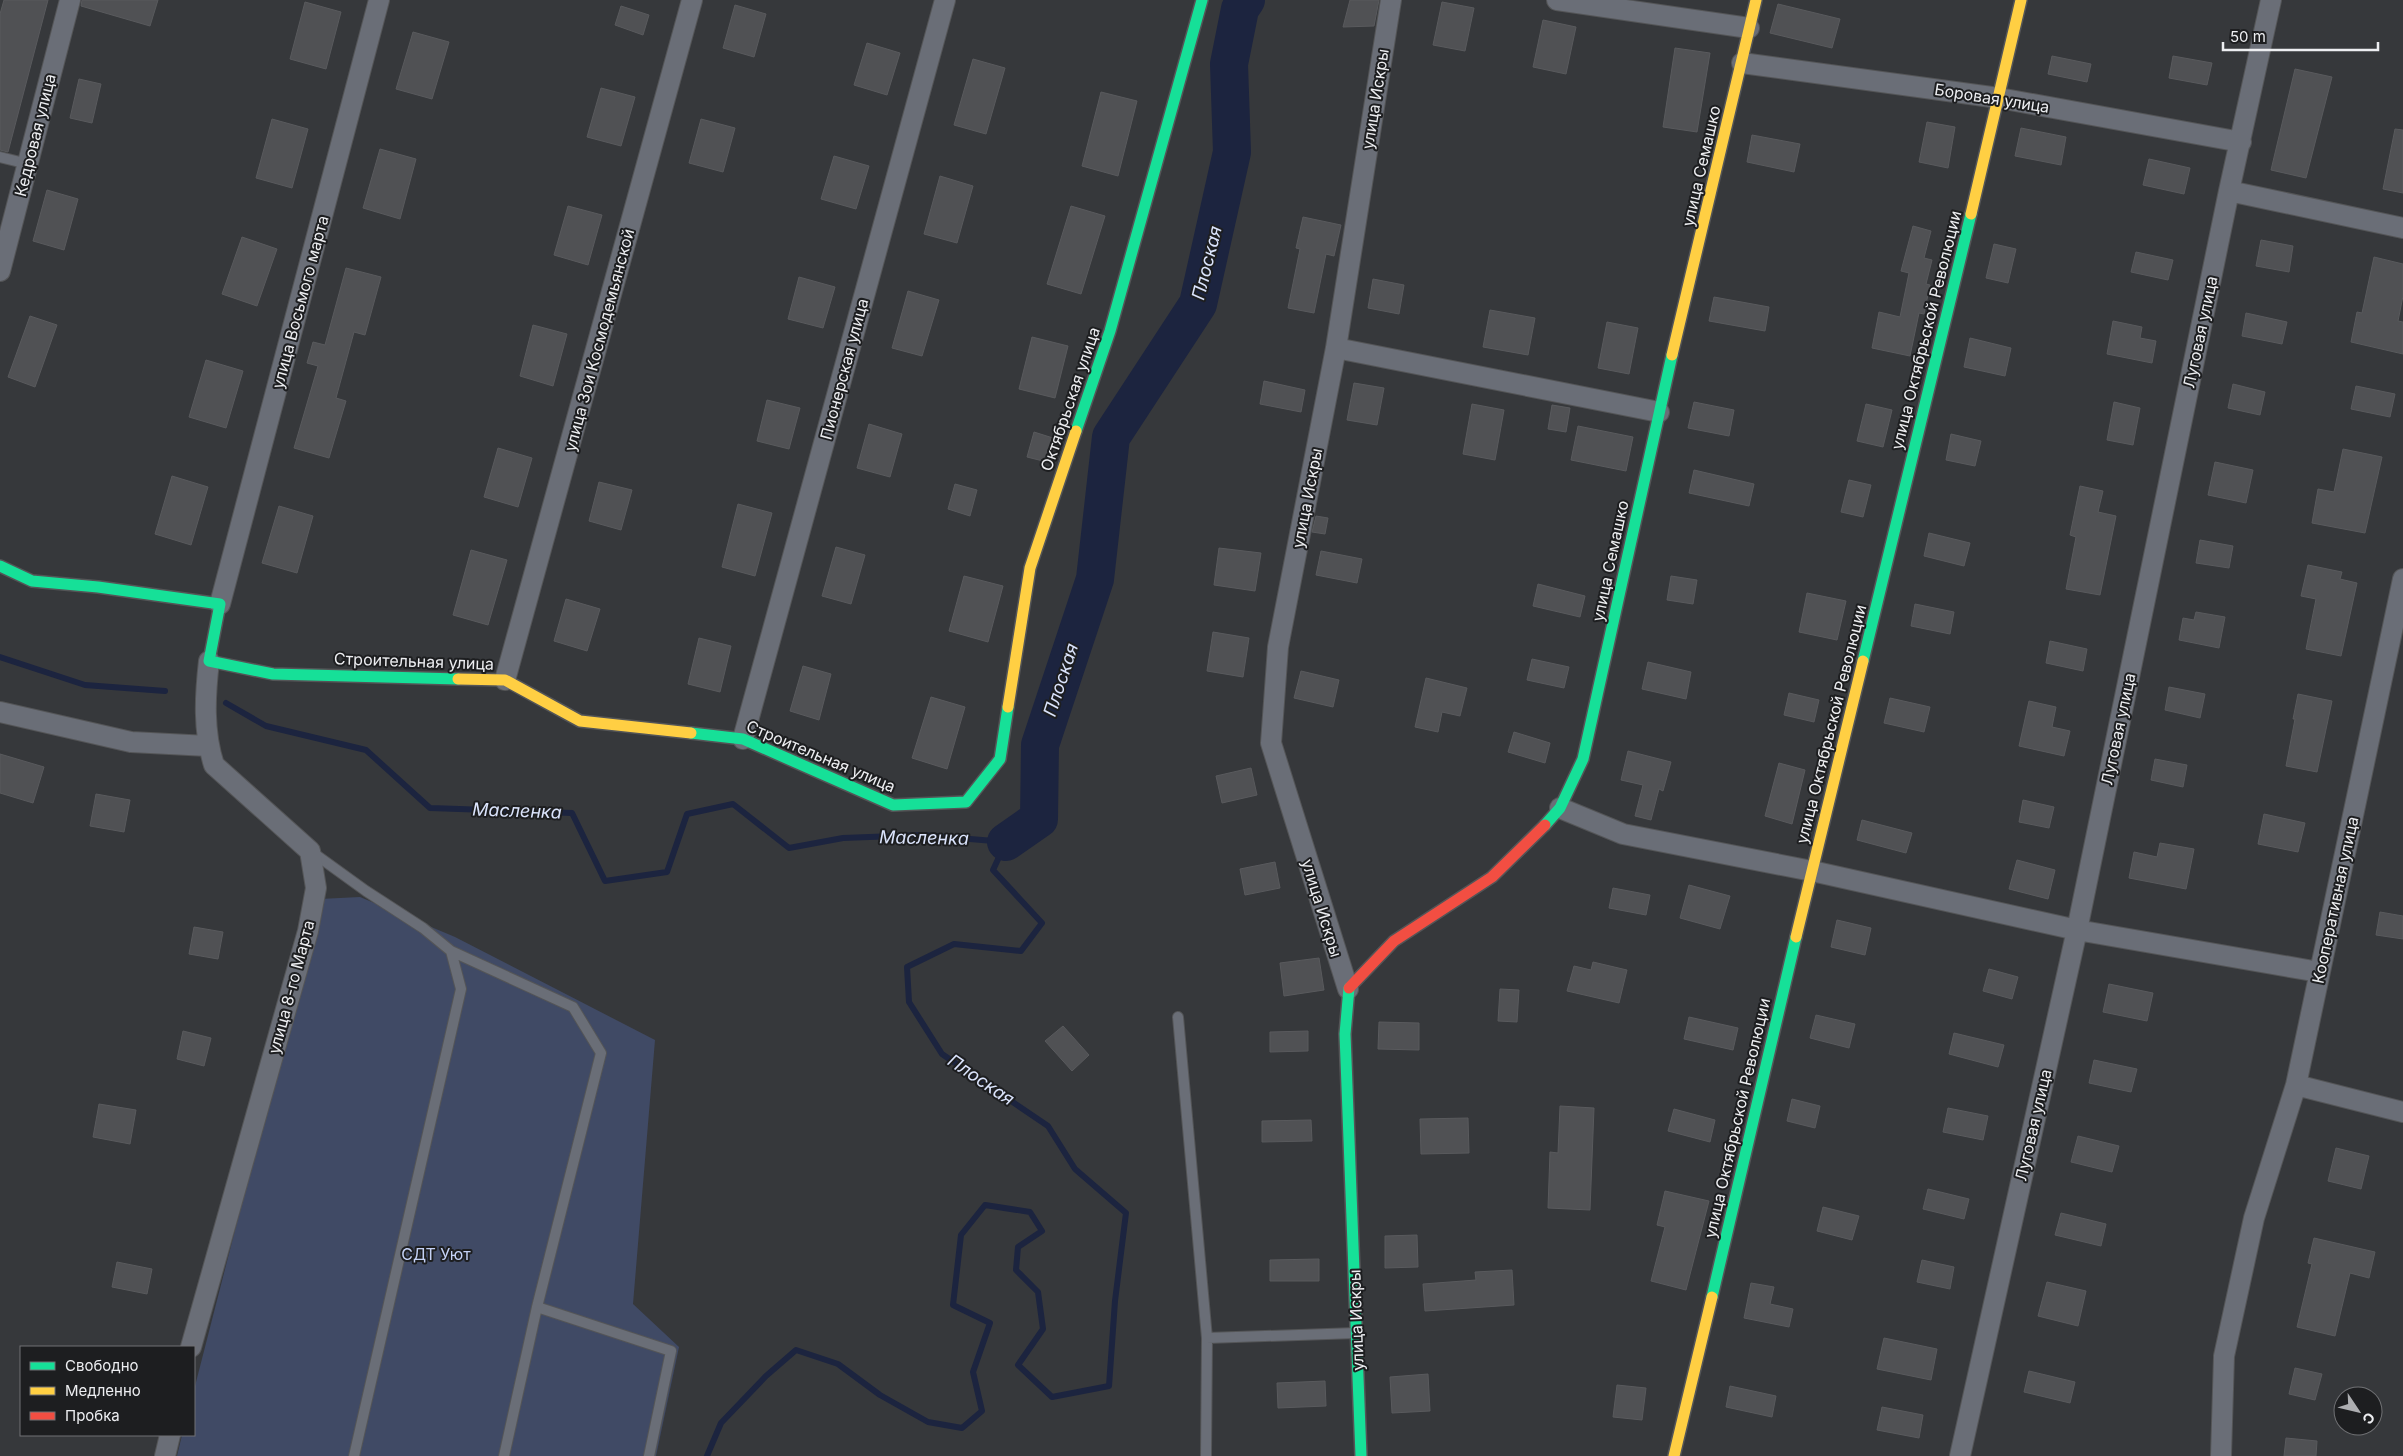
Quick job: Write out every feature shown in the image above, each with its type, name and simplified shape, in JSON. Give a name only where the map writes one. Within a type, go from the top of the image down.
[{"type":"street","name":"Кедровая улица","points":[[0,271],[70,0]]},
{"type":"street","name":"улица Восьмого марта","points":[[220,604],[379,0]]},
{"type":"street","name":"улица Зои Космодемьянской","points":[[505,680],[692,0]]},
{"type":"street","name":"Пионерская улица","points":[[743,738],[945,0]]},
{"type":"street","name":"Октябрьская улица","points":[[966,802],[1000,759],[1030,568],[1110,331],[1202,0]]},
{"type":"street","name":"улица Искры","points":[[1361,1456],[1345,1034],[1348,990],[1271,743],[1278,647],[1336,348],[1390,0]]},
{"type":"street","points":[[1561,0],[1749,28]]},
{"type":"street","name":"улица Семашко","points":[[1348,990],[1394,941],[1492,877],[1560,808],[1583,759],[1659,412],[1756,0]]},
{"type":"street","name":"улица Октябрьской Революции","points":[[1674,1456],[1812,871],[1999,98],[2020,0]]},
{"type":"street","name":"Луговая улица","points":[[1960,1456],[2077,930],[2229,191],[2271,0]]},
{"type":"street","name":"Боровая улица","points":[[1742,63],[1999,98],[2241,142]]},
{"type":"street","points":[[2229,191],[2403,228]]},
{"type":"street","points":[[1336,348],[1659,412]]},
{"type":"street","points":[[0,566],[32,581],[98,587],[220,604],[209,661],[205,696],[208,746],[214,765],[310,851]]},
{"type":"street","name":"Кооперативная улица","points":[[2221,1456],[2224,1356],[2254,1218],[2296,1085],[2403,579]]},
{"type":"street","name":"Строительная улица","points":[[209,661],[273,674],[505,680],[580,721],[743,738],[893,805],[966,802]]},
{"type":"street","points":[[0,712],[131,742],[208,746]]},
{"type":"street","points":[[1560,808],[1624,834],[1812,871],[2077,930],[2319,972]]},
{"type":"street","name":"улица 8-го Марта","points":[[191,1346],[308,931],[316,888],[310,851]]},
{"type":"street","points":[[2296,1085],[2403,1112]]},
{"type":"street","points":[[165,1456],[170,1436]]},
{"type":"lane","points":[[0,157],[28,164]]},
{"type":"lane","points":[[310,851],[366,891],[423,928],[451,951],[573,1007],[601,1053],[537,1307],[504,1456]]},
{"type":"lane","points":[[354,1456],[460,989],[451,951]]},
{"type":"lane","points":[[1178,1017],[1207,1338],[1206,1456]]},
{"type":"lane","points":[[537,1307],[672,1352],[649,1456]]},
{"type":"lane","points":[[1207,1338],[1356,1333]]},
{"type":"green space","name":"СДТ Уют","points":[[360,897],[455,937],[655,1040],[633,1304],[679,1347],[656,1456],[177,1456],[182,1436],[195,1436],[195,1386],[320,899]]},
{"type":"building","points":[[4,0],[48,0],[8,152],[0,150],[0,14]]},
{"type":"building","points":[[82,0],[158,0],[150,26],[81,6]]},
{"type":"building","points":[[1350,0],[1379,0],[1374,26],[1343,27]]},
{"type":"building","points":[[305,2],[341,12],[326,69],[290,59]]},
{"type":"building","points":[[1442,2],[1474,8],[1465,51],[1433,45]]},
{"type":"building","points":[[1778,4],[1840,19],[1832,48],[1770,33]]},
{"type":"building","points":[[735,5],[766,14],[754,57],[723,48]]},
{"type":"building","points":[[621,6],[649,15],[643,35],[615,25]]},
{"type":"building","points":[[1543,20],[1576,27],[1566,74],[1533,67]]},
{"type":"building","points":[[413,32],[449,42],[432,99],[396,89]]},
{"type":"building","points":[[867,43],[900,53],[887,95],[854,85]]},
{"type":"building","points":[[1675,48],[1710,53],[1697,132],[1663,127]]},
{"type":"building","points":[[2052,56],[2091,64],[2087,82],[2048,74]]},
{"type":"building","points":[[2173,56],[2212,63],[2207,85],[2169,78]]},
{"type":"building","points":[[973,59],[1005,68],[986,134],[954,125]]},
{"type":"building","points":[[2295,69],[2332,77],[2306,178],[2271,170]]},
{"type":"building","points":[[79,79],[101,84],[92,123],[70,118]]},
{"type":"building","points":[[601,88],[635,97],[621,146],[587,137]]},
{"type":"building","points":[[1101,92],[1137,101],[1118,176],[1082,166]]},
{"type":"building","points":[[272,119],[308,129],[292,188],[256,178]]},
{"type":"building","points":[[701,119],[735,128],[723,172],[689,163]]},
{"type":"building","points":[[1927,122],[1955,127],[1948,168],[1919,162]]},
{"type":"building","points":[[2021,128],[2066,137],[2061,165],[2015,156]]},
{"type":"building","points":[[2395,129],[2403,130],[2403,193],[2383,189]]},
{"type":"building","points":[[1752,135],[1800,144],[1794,172],[1747,162]]},
{"type":"building","points":[[380,149],[416,159],[400,219],[363,208]]},
{"type":"building","points":[[834,156],[869,166],[856,209],[821,199]]},
{"type":"building","points":[[2149,159],[2190,168],[2184,194],[2143,185]]},
{"type":"building","points":[[940,176],[973,186],[957,243],[924,234]]},
{"type":"building","points":[[47,190],[78,199],[64,250],[33,241]]},
{"type":"building","points":[[568,206],[602,215],[588,265],[554,255]]},
{"type":"building","points":[[1071,206],[1105,216],[1081,294],[1047,284]]},
{"type":"building","points":[[1303,217],[1341,225],[1334,256],[1326,254],[1314,313],[1288,308],[1300,249],[1296,248]]},
{"type":"building","points":[[1913,226],[1931,231],[1924,258],[1932,260],[1926,284],[1930,285],[1924,314],[1919,313],[1910,356],[1872,348],[1879,312],[1900,317],[1909,273],[1901,271]]},
{"type":"building","points":[[242,237],[277,249],[257,306],[222,294]]},
{"type":"building","points":[[2261,240],[2293,246],[2289,272],[2256,266]]},
{"type":"building","points":[[1994,244],[2016,249],[2008,283],[1986,278]]},
{"type":"building","points":[[2136,252],[2173,260],[2168,280],[2131,272]]},
{"type":"building","points":[[2374,257],[2403,264],[2403,296],[2398,321],[2403,322],[2403,354],[2351,342],[2357,312],[2362,313]]},
{"type":"building","points":[[346,268],[381,277],[365,335],[354,332],[336,398],[346,401],[329,458],[294,448],[318,366],[307,363],[313,342],[325,345]]},
{"type":"building","points":[[799,277],[835,287],[823,328],[788,319]]},
{"type":"building","points":[[1373,279],[1404,285],[1399,314],[1368,308]]},
{"type":"building","points":[[908,291],[939,300],[922,356],[892,348]]},
{"type":"building","points":[[1714,297],[1769,307],[1765,331],[1709,321]]},
{"type":"building","points":[[1490,310],[1535,318],[1528,355],[1483,347]]},
{"type":"building","points":[[2246,313],[2287,322],[2282,344],[2242,336]]},
{"type":"building","points":[[30,316],[57,325],[35,387],[8,377]]},
{"type":"building","points":[[2113,321],[2142,327],[2140,338],[2156,341],[2152,363],[2107,354]]},
{"type":"building","points":[[1607,322],[1638,328],[1629,374],[1598,368]]},
{"type":"building","points":[[533,325],[567,334],[553,386],[520,376]]},
{"type":"building","points":[[1032,337],[1068,346],[1055,398],[1019,389]]},
{"type":"building","points":[[1970,338],[2011,348],[2005,376],[1964,367]]},
{"type":"building","points":[[206,360],[243,371],[226,428],[189,417]]},
{"type":"building","points":[[1264,381],[1305,390],[1301,412],[1260,404]]},
{"type":"building","points":[[1354,383],[1384,388],[1377,425],[1347,420]]},
{"type":"building","points":[[2233,384],[2265,392],[2260,415],[2228,408]]},
{"type":"building","points":[[2356,386],[2395,394],[2390,417],[2351,409]]},
{"type":"building","points":[[767,400],[800,408],[789,449],[757,441]]},
{"type":"building","points":[[1694,402],[1734,410],[1729,436],[1688,428]]},
{"type":"building","points":[[2114,402],[2140,408],[2133,445],[2107,440]]},
{"type":"building","points":[[1472,404],[1504,410],[1495,460],[1463,454]]},
{"type":"building","points":[[1866,404],[1892,410],[1883,447],[1857,441]]},
{"type":"building","points":[[1552,405],[1570,408],[1566,432],[1548,429]]},
{"type":"building","points":[[869,424],[902,434],[890,477],[857,468]]},
{"type":"building","points":[[1578,426],[1633,437],[1626,471],[1571,460]]},
{"type":"building","points":[[1034,432],[1053,438],[1047,462],[1027,457]]},
{"type":"building","points":[[1951,434],[1981,441],[1975,466],[1946,460]]},
{"type":"building","points":[[498,448],[532,458],[518,507],[484,497]]},
{"type":"building","points":[[2343,449],[2382,457],[2365,533],[2312,523],[2318,489],[2334,492]]},
{"type":"building","points":[[2215,462],[2253,470],[2246,503],[2208,495]]},
{"type":"building","points":[[1694,470],[1754,484],[1749,506],[1689,493]]},
{"type":"building","points":[[172,476],[208,487],[191,545],[155,534]]},
{"type":"building","points":[[1849,480],[1871,485],[1863,517],[1841,512]]},
{"type":"building","points":[[599,482],[632,490],[621,530],[589,521]]},
{"type":"building","points":[[955,484],[977,490],[970,516],[948,509]]},
{"type":"building","points":[[2080,486],[2103,491],[2098,512],[2116,516],[2100,595],[2066,589],[2076,537],[2070,535]]},
{"type":"building","points":[[738,504],[772,513],[755,576],[722,567]]},
{"type":"building","points":[[279,506],[313,516],[297,573],[262,563]]},
{"type":"building","points":[[1316,516],[1328,518],[1325,534],[1312,532]]},
{"type":"building","points":[[1929,533],[1970,543],[1964,566],[1924,556]]},
{"type":"building","points":[[2200,540],[2233,546],[2229,568],[2196,563]]},
{"type":"building","points":[[836,547],[865,555],[851,604],[822,596]]},
{"type":"building","points":[[1219,548],[1261,553],[1255,591],[1214,585]]},
{"type":"building","points":[[471,550],[507,560],[488,625],[453,615]]},
{"type":"building","points":[[1321,551],[1362,559],[1357,583],[1316,575]]},
{"type":"building","points":[[2308,565],[2342,572],[2340,579],[2357,583],[2341,656],[2306,649],[2316,599],[2301,596]]},
{"type":"building","points":[[964,576],[1003,586],[988,642],[949,631]]},
{"type":"building","points":[[1671,576],[1697,580],[1693,604],[1667,600]]},
{"type":"building","points":[[1538,584],[1585,596],[1580,617],[1533,606]]},
{"type":"building","points":[[1807,593],[1846,601],[1837,640],[1799,632]]},
{"type":"building","points":[[566,599],[600,609],[587,651],[554,641]]},
{"type":"building","points":[[1915,604],[1954,612],[1950,634],[1911,626]]},
{"type":"building","points":[[2196,612],[2225,617],[2219,648],[2179,640],[2183,618],[2194,620]]},
{"type":"building","points":[[1213,632],[1249,638],[1243,677],[1207,671]]},
{"type":"building","points":[[699,638],[731,646],[720,692],[688,684]]},
{"type":"building","points":[[2050,641],[2087,649],[2083,671],[2046,663]]},
{"type":"building","points":[[1532,659],[1569,667],[1564,688],[1527,680]]},
{"type":"building","points":[[1648,662],[1691,672],[1686,699],[1642,689]]},
{"type":"building","points":[[803,666],[831,674],[819,720],[790,711]]},
{"type":"building","points":[[1301,671],[1339,680],[1333,707],[1294,698]]},
{"type":"building","points":[[1426,678],[1467,688],[1460,716],[1442,712],[1438,732],[1415,727]]},
{"type":"building","points":[[2169,687],[2205,694],[2200,718],[2165,710]]},
{"type":"building","points":[[1789,693],[1819,700],[1814,722],[1784,715]]},
{"type":"building","points":[[2298,694],[2332,701],[2317,772],[2286,766]]},
{"type":"building","points":[[931,697],[965,707],[947,769],[912,758]]},
{"type":"building","points":[[1890,698],[1930,707],[1924,732],[1884,723]]},
{"type":"building","points":[[2029,701],[2056,707],[2052,727],[2070,731],[2064,756],[2019,746]]},
{"type":"building","points":[[1514,732],[1550,743],[1545,763],[1508,752]]},
{"type":"building","points":[[1628,751],[1671,762],[1663,791],[1659,789],[1651,820],[1635,816],[1643,785],[1621,780]]},
{"type":"building","points":[[0,754],[44,767],[33,803],[0,793]]},
{"type":"building","points":[[2155,759],[2187,765],[2183,787],[2151,780]]},
{"type":"building","points":[[1779,763],[1805,770],[1792,824],[1765,816]]},
{"type":"building","points":[[1251,768],[1257,795],[1222,803],[1216,776]]},
{"type":"building","points":[[96,794],[130,800],[124,832],[90,826]]},
{"type":"building","points":[[2023,800],[2054,807],[2049,828],[2019,822]]},
{"type":"building","points":[[2264,814],[2305,823],[2298,852],[2258,844]]},
{"type":"building","points":[[1862,820],[1912,833],[1906,853],[1857,840]]},
{"type":"building","points":[[2160,843],[2194,849],[2186,889],[2129,878],[2134,852],[2157,857]]},
{"type":"building","points":[[2017,860],[2055,870],[2048,899],[2009,889]]},
{"type":"building","points":[[1275,862],[1280,888],[1245,895],[1240,869]]},
{"type":"building","points":[[1689,885],[1730,896],[1720,929],[1680,918]]},
{"type":"building","points":[[1613,888],[1650,895],[1646,915],[1609,908]]},
{"type":"building","points":[[2380,912],[2403,916],[2403,939],[2376,935]]},
{"type":"building","points":[[1837,920],[1871,928],[1865,955],[1831,947]]},
{"type":"building","points":[[194,927],[223,932],[218,959],[189,954]]},
{"type":"building","points":[[1319,958],[1324,990],[1284,996],[1280,963]]},
{"type":"building","points":[[1593,962],[1627,970],[1619,1003],[1567,991],[1574,966],[1591,970]]},
{"type":"building","points":[[1989,969],[2018,977],[2012,999],[1983,991]]},
{"type":"building","points":[[2109,984],[2153,993],[2147,1021],[2103,1012]]},
{"type":"building","points":[[1500,989],[1519,990],[1517,1022],[1498,1021]]},
{"type":"building","points":[[1816,1015],[1855,1024],[1849,1048],[1810,1038]]},
{"type":"building","points":[[1689,1017],[1738,1028],[1733,1050],[1684,1039]]},
{"type":"building","points":[[1379,1022],[1419,1023],[1419,1050],[1378,1049]]},
{"type":"building","points":[[1063,1026],[1089,1055],[1072,1071],[1045,1041]]},
{"type":"building","points":[[183,1031],[211,1038],[204,1066],[177,1059]]},
{"type":"building","points":[[1308,1031],[1308,1051],[1270,1052],[1270,1032]]},
{"type":"building","points":[[1954,1033],[2004,1045],[1998,1067],[1949,1054]]},
{"type":"building","points":[[2094,1060],[2137,1069],[2131,1092],[2089,1083]]},
{"type":"building","points":[[1792,1099],[1820,1106],[1815,1128],[1787,1121]]},
{"type":"building","points":[[99,1104],[136,1110],[130,1144],[93,1137]]},
{"type":"building","points":[[1560,1106],[1594,1108],[1590,1210],[1548,1208],[1550,1152],[1558,1153]]},
{"type":"building","points":[[1948,1108],[1988,1116],[1983,1140],[1943,1132]]},
{"type":"building","points":[[1674,1109],[1715,1120],[1710,1142],[1668,1131]]},
{"type":"building","points":[[1468,1118],[1469,1153],[1421,1154],[1420,1119]]},
{"type":"building","points":[[1311,1120],[1312,1141],[1262,1142],[1262,1121]]},
{"type":"building","points":[[2078,1136],[2119,1146],[2112,1172],[2071,1162]]},
{"type":"building","points":[[2336,1148],[2369,1156],[2361,1189],[2328,1181]]},
{"type":"building","points":[[1928,1189],[1969,1199],[1964,1219],[1923,1209]]},
{"type":"building","points":[[1665,1191],[1709,1201],[1686,1290],[1651,1281],[1665,1227],[1657,1225]]},
{"type":"building","points":[[1823,1207],[1859,1216],[1852,1240],[1817,1231]]},
{"type":"building","points":[[2061,1213],[2106,1224],[2101,1246],[2055,1235]]},
{"type":"building","points":[[1417,1235],[1418,1267],[1385,1268],[1385,1236]]},
{"type":"building","points":[[2314,1238],[2375,1252],[2369,1278],[2350,1273],[2335,1336],[2297,1327],[2312,1264],[2308,1263]]},
{"type":"building","points":[[1319,1259],[1319,1281],[1270,1281],[1270,1260]]},
{"type":"building","points":[[1922,1260],[1954,1267],[1950,1289],[1917,1282]]},
{"type":"building","points":[[117,1262],[152,1269],[147,1294],[112,1287]]},
{"type":"building","points":[[1512,1270],[1514,1305],[1425,1311],[1423,1284],[1476,1280],[1475,1272]]},
{"type":"building","points":[[2047,1282],[2086,1291],[2078,1326],[2038,1316]]},
{"type":"building","points":[[1751,1283],[1774,1287],[1770,1304],[1793,1309],[1789,1327],[1744,1318]]},
{"type":"building","points":[[1884,1338],[1937,1349],[1931,1380],[1877,1369]]},
{"type":"building","points":[[2295,1368],[2322,1374],[2315,1400],[2289,1394]]},
{"type":"building","points":[[2029,1371],[2075,1382],[2070,1403],[2024,1392]]},
{"type":"building","points":[[1428,1374],[1430,1411],[1392,1413],[1390,1377]]},
{"type":"building","points":[[1325,1381],[1326,1406],[1278,1408],[1277,1383]]},
{"type":"building","points":[[1617,1385],[1646,1388],[1642,1420],[1613,1417]]},
{"type":"building","points":[[1730,1386],[1776,1396],[1772,1417],[1726,1407]]},
{"type":"building","points":[[1882,1407],[1923,1415],[1919,1438],[1877,1430]]},
{"type":"building","points":[[2286,1438],[2317,1441],[2316,1456],[2284,1456]]},
{"type":"waterway","name":"Плоская","points":[[1006,842],[1039,819],[1040,745],[1095,579],[1111,437],[1198,304],[1232,152],[1229,64],[1240,9],[1246,0]]},
{"type":"waterway","name":"Масленка","points":[[0,657],[85,685],[165,691]]},
{"type":"waterway","name":"Плоская","points":[[226,703],[266,726],[366,750],[430,808],[572,813],[605,881],[667,872],[687,814],[733,804],[789,848],[843,838],[922,835],[1006,842],[993,870],[1042,923],[1021,951],[954,944],[907,967],[909,1002],[942,1054],[1048,1126],[1075,1169],[1126,1213],[1115,1301],[1109,1386],[1052,1397],[1018,1365],[1043,1329],[1038,1292],[1016,1270],[1018,1247],[1042,1231],[1030,1212],[985,1205],[961,1235],[953,1305],[990,1323],[973,1372],[982,1411],[962,1428],[928,1422],[880,1395],[838,1364],[796,1350],[766,1376],[721,1423],[707,1456]]},
{"type":"traffic: fast","points":[[1076,431],[1110,331],[1202,0]]},
{"type":"traffic: fast","points":[[1863,661],[1971,214]]},
{"type":"traffic: fast","points":[[1545,825],[1560,808],[1583,759],[1672,355]]},
{"type":"traffic: fast","points":[[0,566],[32,581],[98,587],[220,604],[209,661],[273,674],[458,679]]},
{"type":"traffic: fast","points":[[691,733],[743,739],[893,805],[966,802],[1000,759],[1008,707]]},
{"type":"traffic: fast","points":[[1712,1297],[1796,937]]},
{"type":"traffic: fast","points":[[1349,988],[1345,1034],[1361,1456]]},
{"type":"traffic: slow","points":[[1672,355],[1756,0]]},
{"type":"traffic: slow","points":[[1971,214],[2021,0]]},
{"type":"traffic: slow","points":[[1008,707],[1030,568],[1076,431]]},
{"type":"traffic: slow","points":[[1796,937],[1863,661]]},
{"type":"traffic: slow","points":[[458,679],[505,680],[580,721],[691,733]]},
{"type":"traffic: slow","points":[[1674,1456],[1712,1297]]},
{"type":"traffic: jam","points":[[1349,988],[1394,941],[1492,877],[1545,825]]}]
